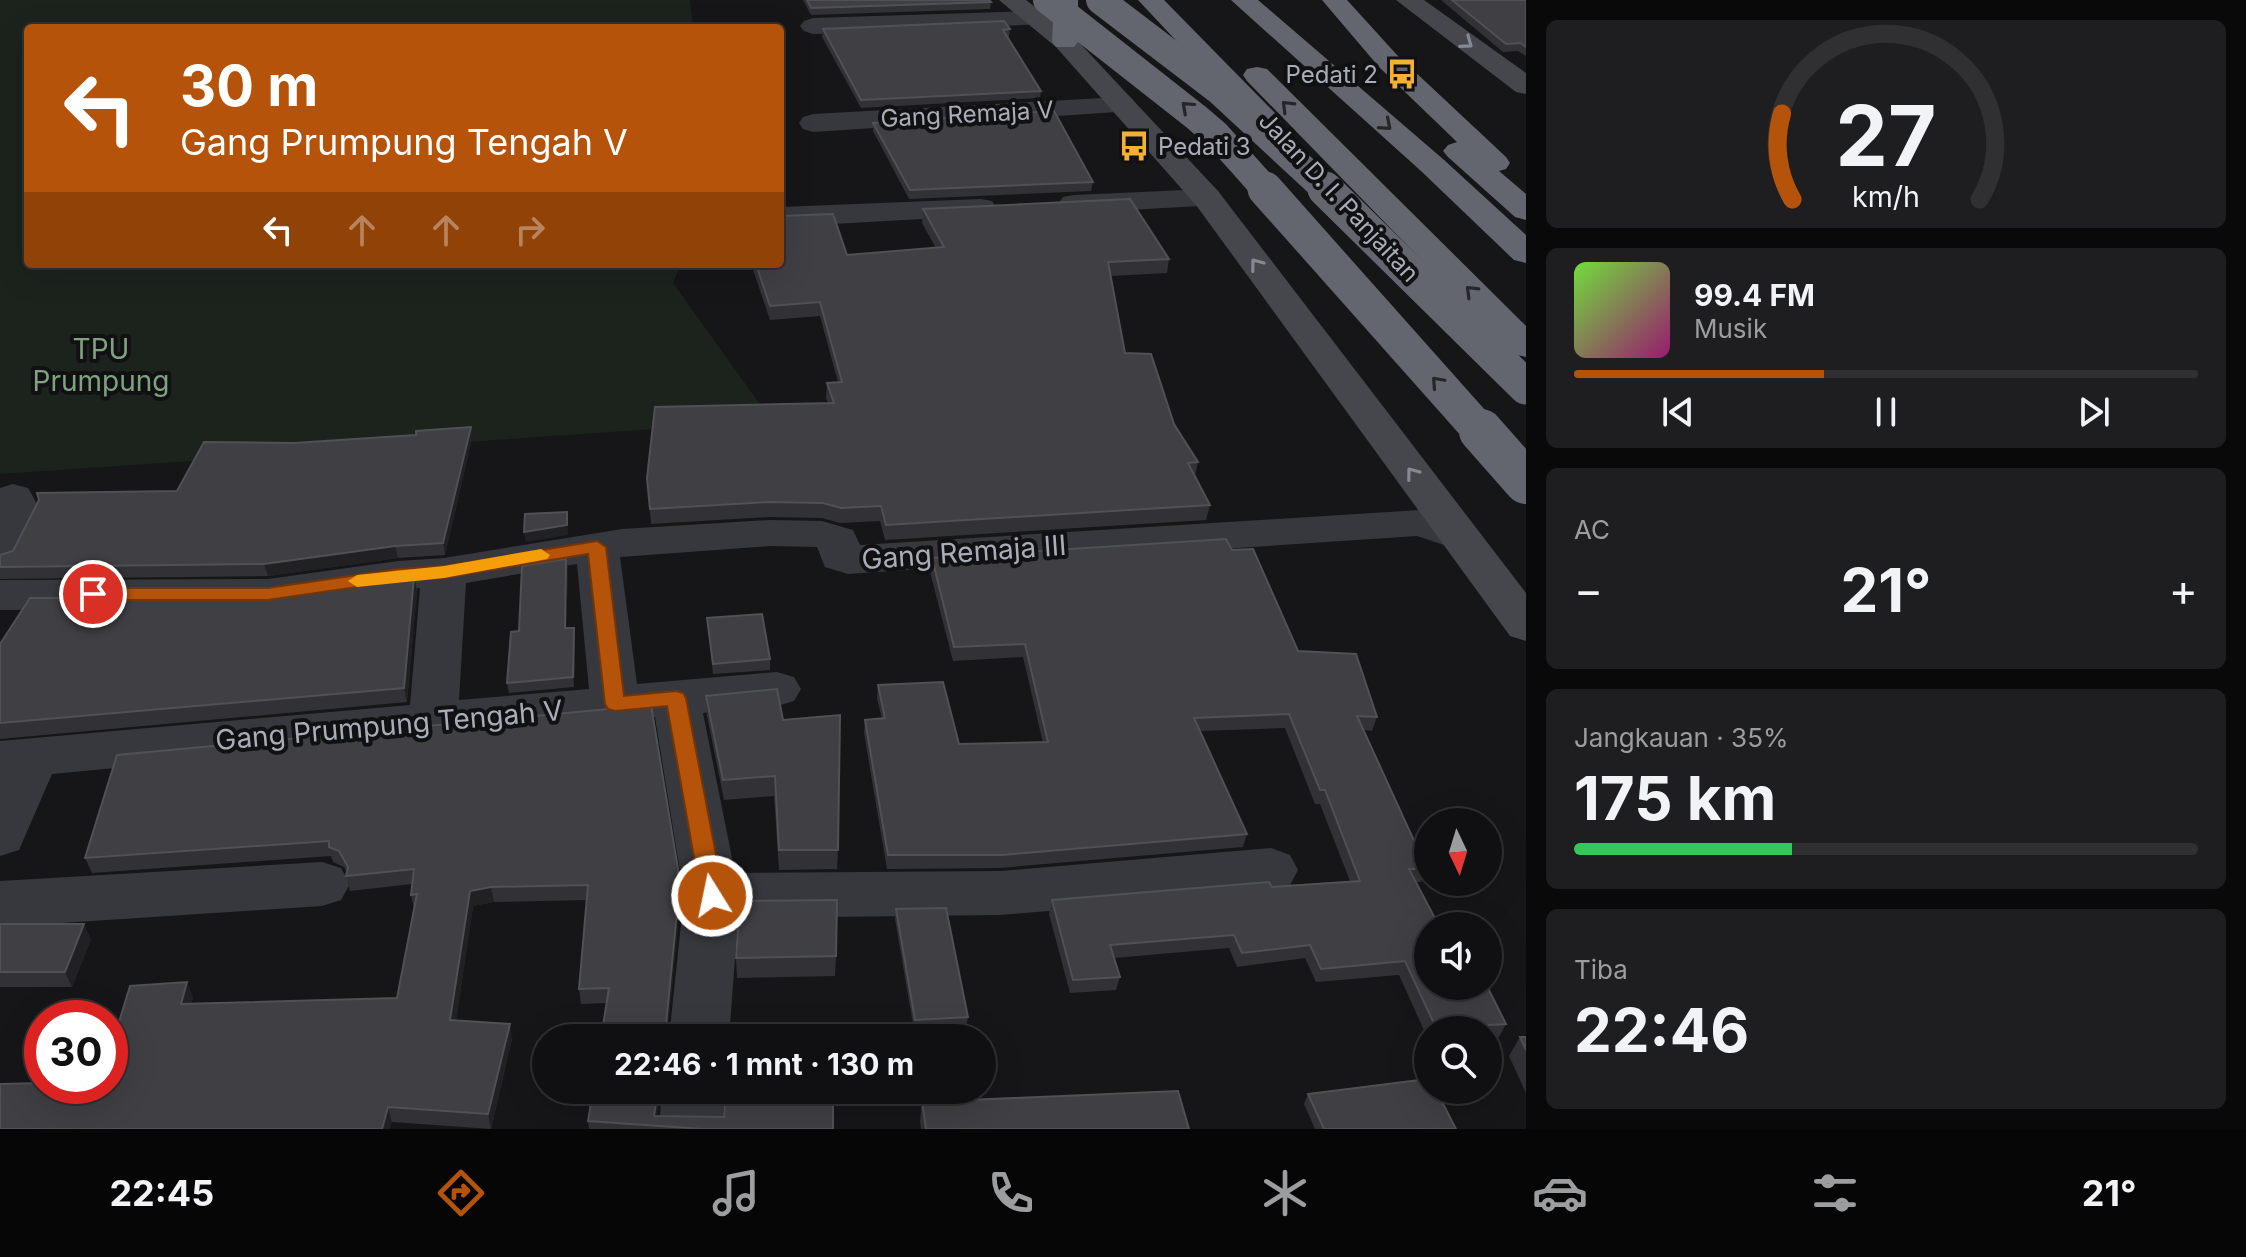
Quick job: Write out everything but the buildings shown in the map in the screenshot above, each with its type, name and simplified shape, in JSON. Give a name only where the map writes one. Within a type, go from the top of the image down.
[{"type":"highway","points":[[1065,42],[1066,0]]},
{"type":"highway","points":[[1100,0],[1218,90],[1270,135],[1526,387]]},
{"type":"highway","name":"Jalan D. I. Panjaitan","points":[[1150,0],[1337,192],[1526,397]]},
{"type":"highway","points":[[1181,0],[1526,346]]},
{"type":"highway","points":[[1243,0],[1432,165],[1526,253]]},
{"type":"highway","points":[[1281,0],[1526,210]]},
{"type":"highway","points":[[1334,0],[1388,61],[1526,192]]},
{"type":"highway","points":[[1041,10],[1101,44],[1168,90],[1217,135],[1526,482]]},
{"type":"street","points":[[1011,0],[1041,10],[1065,42],[1207,198],[1438,521],[1526,625]]},
{"type":"street","points":[[1408,0],[1526,86]]},
{"type":"street","points":[[813,26],[1041,10]]},
{"type":"street","name":"Gang Remaja V","points":[[813,123],[1122,105]]},
{"type":"street","points":[[784,217],[1207,198]]},
{"type":"street","points":[[0,552],[20,511],[10,504],[13,497]]},
{"type":"street","name":"Gang Remaja III","points":[[0,595],[268,594],[398,575],[444,572],[597,547],[770,533],[822,534],[838,540],[840,557],[848,560],[1438,521]]},
{"type":"street","points":[[597,547],[615,704]]},
{"type":"street","points":[[433,721],[444,572]]},
{"type":"street","name":"Gang Prumpung Tengah V","points":[[16,759],[777,689]]},
{"type":"street","points":[[676,698],[712,896],[700,1024]]},
{"type":"street","points":[[0,835],[16,759]]},
{"type":"street","points":[[712,896],[1000,893],[1271,870]]},
{"type":"street","points":[[0,904],[322,884]]},
{"type":"street","points":[[690,1129],[693,1104]]},
{"type":"green space","name":"TPU Prumpung","points":[[0,0],[690,0],[693,24],[24,24],[24,268],[679,268],[673,283],[772,421],[0,474]]},
{"type":"slow traffic","points":[[357,581],[444,572],[541,555]]},
{"type":"place","name":"Pedati 2","points":[[1402,74]]},
{"type":"place","name":"Pedati 3","points":[[1134,146]]},
{"type":"route","points":[[93,594],[268,594],[398,575],[444,572],[597,547],[615,704],[676,698],[712,896]]}]
